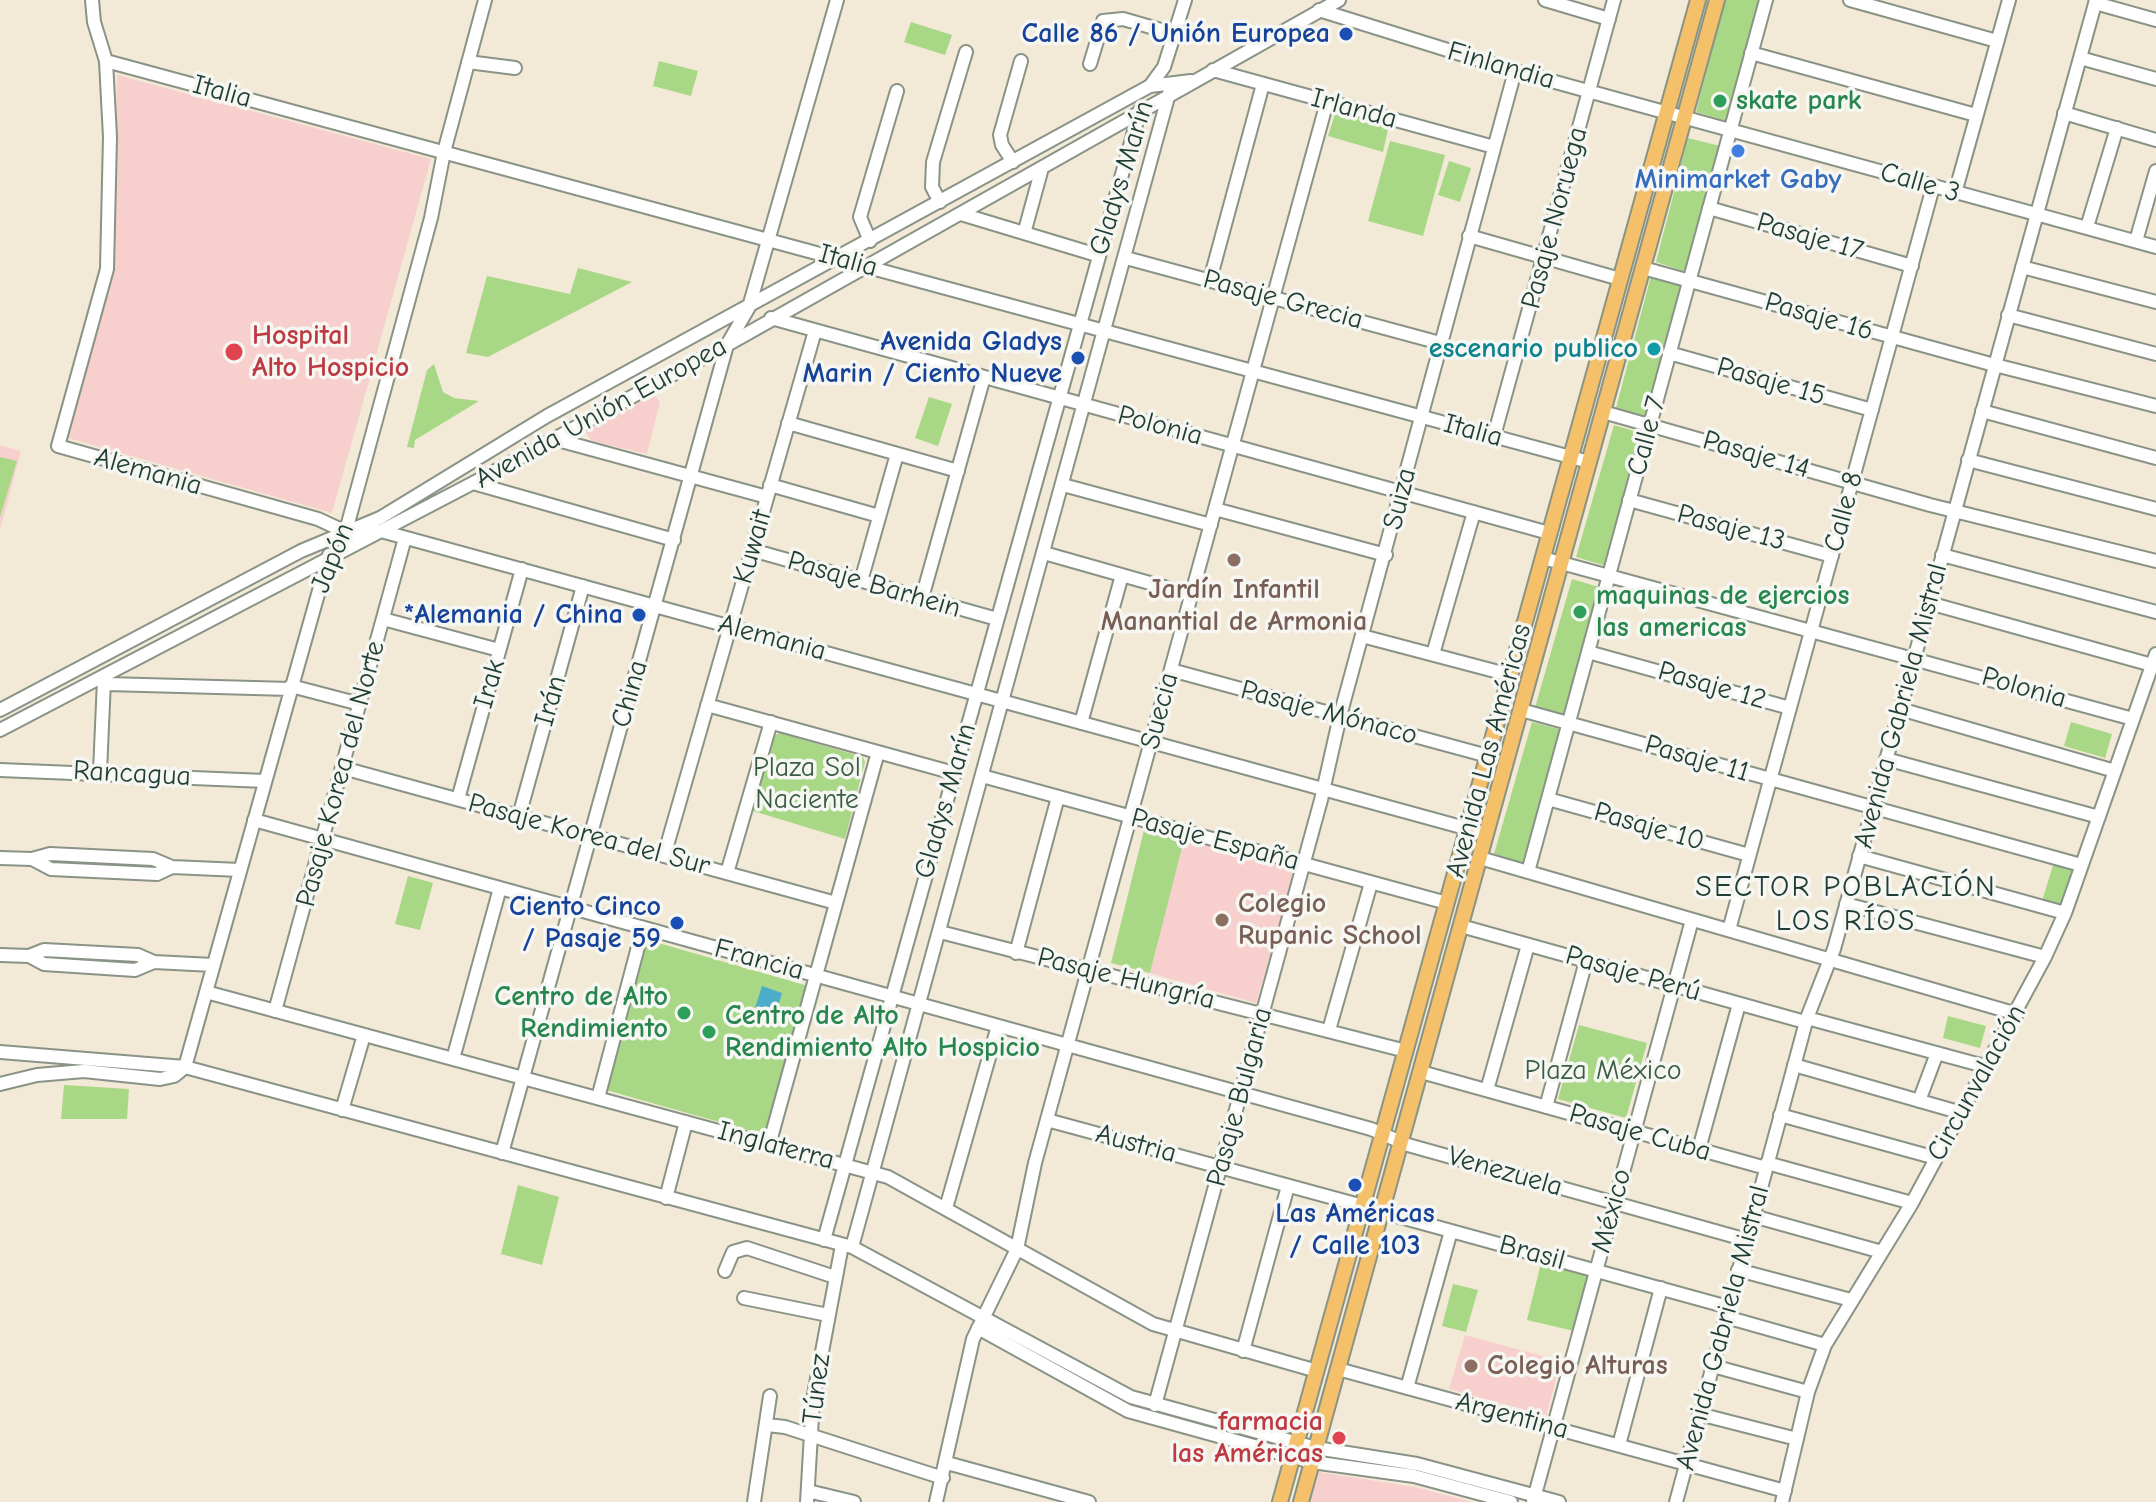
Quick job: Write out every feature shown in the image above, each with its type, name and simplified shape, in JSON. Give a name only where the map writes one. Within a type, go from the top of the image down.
[{"type":"main road","name":"Avenida Las Américas","points":[[1280,1502],[1698,0]]},
{"type":"main road","name":"Avenida Las Américas","points":[[1301,1502],[1717,0]]},
{"type":"street","points":[[92,0],[94,22],[106,61]]},
{"type":"street","name":"Japón","points":[[185,1067],[327,558],[348,533],[355,489],[431,218],[444,152],[485,0]]},
{"type":"street","name":"China","points":[[502,1153],[727,345],[749,307],[837,0]]},
{"type":"street","points":[[1164,67],[1185,0]]},
{"type":"street","name":"Avenida Unión Europea","points":[[0,730],[104,679],[727,345],[1138,113],[1170,88],[1194,81],[1317,5],[1339,0]]},
{"type":"street","points":[[1545,0],[1609,19]]},
{"type":"street","name":"Pasaje Noruega","points":[[1494,436],[1614,0]]},
{"type":"street","name":"Calle 7","points":[[1528,872],[1766,0]]},
{"type":"street","points":[[1850,0],[1997,41]]},
{"type":"street","points":[[1955,193],[2009,0]]},
{"type":"street","points":[[2096,1],[2156,20]]},
{"type":"street","name":"Avenida Gabriela Mistral","points":[[1676,1502],[1806,1020],[1827,959],[1834,949],[2096,1]]},
{"type":"street","name":"Finlandia","points":[[1317,5],[1515,71],[1685,117]]},
{"type":"street","points":[[1090,64],[1103,21],[1123,19],[1175,34]]},
{"type":"street","points":[[940,202],[932,187],[933,162],[966,52]]},
{"type":"street","points":[[1751,53],[1976,115]]},
{"type":"street","points":[[2080,58],[2156,79]]},
{"type":"street","name":"Italia","points":[[106,61],[1589,462]]},
{"type":"street","name":"Alemania","points":[[106,61],[110,137],[107,269],[58,446],[318,519],[348,533],[381,531],[1487,834]]},
{"type":"street","points":[[1013,162],[1002,145],[1000,135],[1021,61]]},
{"type":"street","points":[[468,62],[515,68]]},
{"type":"street","name":"Gladys Marín","points":[[824,1240],[1138,113],[1150,86],[1164,67]]},
{"type":"street","name":"Gladys Marín","points":[[847,1246],[873,1173],[1126,258],[1170,88],[1164,67]]},
{"type":"street","name":"Irlanda","points":[[1213,70],[1494,147]]},
{"type":"street","name":"Suiza","points":[[1323,789],[1340,716],[1403,493],[1420,416],[1515,71]]},
{"type":"street","points":[[1210,280],[1263,84]]},
{"type":"street","name":"Avenida Unión Europea","points":[[0,710],[301,551],[380,518],[547,416],[1150,86],[1170,88]]},
{"type":"street","points":[[870,241],[860,217],[897,91]]},
{"type":"street","name":"Suecia","points":[[936,1502],[978,1328],[1017,1249],[1029,1185],[1327,102]]},
{"type":"street","points":[[2064,113],[2156,140]]},
{"type":"street","name":"Calle 3","points":[[1685,117],[2156,247]]},
{"type":"street","points":[[2087,227],[2117,128]]},
{"type":"street","points":[[1025,230],[1042,168]]},
{"type":"street","points":[[2136,241],[2156,171]]},
{"type":"street","name":"Calle 8","points":[[1729,930],[1933,187]]},
{"type":"street","name":"Pasaje 17","points":[[1709,208],[1912,266]]},
{"type":"street","points":[[961,214],[1025,230],[1097,255]]},
{"type":"street","points":[[1469,236],[1620,279]]},
{"type":"street","name":"Pasaje Grecia","points":[[1126,258],[1440,343]]},
{"type":"street","points":[[2022,267],[2156,302]]},
{"type":"street","name":"Pasaje 16","points":[[1643,268],[2156,406]]},
{"type":"street","points":[[2008,315],[2156,354]]},
{"type":"street","name":"Polonia","points":[[771,318],[1549,533]]},
{"type":"street","name":"Kuwait","points":[[664,856],[815,331]]},
{"type":"street","name":"Pasaje 15","points":[[1669,353],[1872,410]]},
{"type":"street","points":[[922,598],[984,377]]},
{"type":"street","points":[[1982,411],[2156,458]]},
{"type":"street","name":"Pasaje 14","points":[[1603,412],[1955,510],[2156,561]]},
{"type":"street","points":[[788,423],[958,471]]},
{"type":"street","points":[[554,439],[692,475],[879,516]]},
{"type":"street","points":[[861,581],[897,454]]},
{"type":"street","points":[[1968,460],[2156,509]]},
{"type":"street","points":[[473,483],[674,540]]},
{"type":"street","points":[[1063,485],[1211,525]]},
{"type":"street","name":"Pasaje 13","points":[[1629,500],[1832,556]]},
{"type":"street","points":[[1215,509],[1386,555]]},
{"type":"street","points":[[1433,654],[1474,512]]},
{"type":"street","name":"Pasaje Korea del Norte","points":[[275,1011],[405,538]]},
{"type":"street","name":"Pasaje Barhein","points":[[752,550],[997,619]]},
{"type":"street","points":[[1044,553],[1192,595]]},
{"type":"street","points":[[1942,555],[2156,612]]},
{"type":"street","name":"Polonia","points":[[1543,558],[2133,719]]},
{"type":"street","name":"Irak","points":[[458,799],[522,569]]},
{"type":"street","points":[[1081,723],[1122,575]]},
{"type":"street","name":"Irán","points":[[519,816],[583,586]]},
{"type":"street","points":[[1929,603],[2154,660]]},
{"type":"street","points":[[383,619],[499,650]]},
{"type":"street","points":[[1362,636],[1510,675]]},
{"type":"street","name":"Pasaje 12","points":[[1588,652],[1790,708]]},
{"type":"street","name":"Circunvalación","points":[[1783,1496],[1808,1392],[1825,1345],[1912,1203],[2017,1014],[2045,957],[2065,913],[2154,660]]},
{"type":"street","name":"Pasaje Mónaco","points":[[1171,670],[1488,756]]},
{"type":"street","points":[[100,772],[104,679],[291,688],[360,704]]},
{"type":"street","points":[[707,705],[954,773]]},
{"type":"street","points":[[1900,709],[2115,771]]},
{"type":"street","name":"Pasaje 11","points":[[1521,710],[2081,865]]},
{"type":"street","points":[[727,873],[771,722]]},
{"type":"street","points":[[769,1145],[878,752]]},
{"type":"street","points":[[1886,759],[2099,817]]},
{"type":"street","name":"Pasaje Korea del Sur","points":[[343,768],[836,903]]},
{"type":"street","name":"Rancagua","points":[[0,770],[265,781]]},
{"type":"street","name":"Pasaje España","points":[[982,776],[1447,903]]},
{"type":"street","name":"Pasaje Bulgaria","points":[[1155,1405],[1323,789]]},
{"type":"street","points":[[1016,953],[1058,797]]},
{"type":"street","name":"Pasaje 10","points":[[1548,799],[1749,855]]},
{"type":"street","name":"Francia","points":[[254,820],[1384,1133],[1402,1143]]},
{"type":"street","points":[[0,858],[32,859],[50,854],[153,859],[172,867],[240,870]]},
{"type":"street","points":[[1859,856],[2065,913]]},
{"type":"street","points":[[1480,858],[2017,1014]]},
{"type":"street","points":[[1329,1030],[1371,883]]},
{"type":"street","points":[[453,1059],[500,888]]},
{"type":"street","points":[[1846,904],[2045,957]]},
{"type":"street","name":"México","points":[[1534,1499],[1692,920]]},
{"type":"street","name":"Pasaje Perú","points":[[1461,926],[1739,1004],[1988,1067]]},
{"type":"street","points":[[598,1098],[643,928]]},
{"type":"street","name":"Pasaje Hungría","points":[[940,932],[1263,1012],[1406,1051]]},
{"type":"street","points":[[1487,1090],[1528,945]]},
{"type":"street","points":[[0,955],[29,956],[44,964],[135,970],[154,962],[213,965]]},
{"type":"street","points":[[1546,1107],[1586,961]]},
{"type":"street","name":"Inglaterra","points":[[206,992],[899,1181],[1146,1320],[1175,1332],[1317,1371]]},
{"type":"street","points":[[1699,1149],[1739,1004]]},
{"type":"street","points":[[946,1208],[998,1026]]},
{"type":"street","points":[[342,1110],[364,1035]]},
{"type":"street","points":[[0,1052],[185,1067],[847,1246],[985,1316],[1131,1397],[1201,1417],[1295,1450]]},
{"type":"street","points":[[1919,1101],[1937,1053]]},
{"type":"street","points":[[1794,1065],[1962,1113]]},
{"type":"street","points":[[0,1084],[37,1075],[84,1071],[167,1078],[185,1067]]},
{"type":"street","name":"Pasaje Cuba","points":[[1421,1072],[1699,1149],[1912,1203]]},
{"type":"street","points":[[1780,1115],[1936,1158]]},
{"type":"street","name":"Austria","points":[[1047,1120],[1363,1206]]},
{"type":"street","points":[[666,1198],[686,1122]]},
{"type":"street","name":"Venezuela","points":[[1402,1143],[1747,1240]]},
{"type":"street","points":[[1243,1351],[1288,1186]]},
{"type":"street","name":"Brasil","points":[[1382,1212],[1661,1288],[1825,1345]]},
{"type":"street","points":[[1753,1216],[1882,1252]]},
{"type":"street","points":[[1407,1388],[1451,1231]]},
{"type":"street","name":"Túnez","points":[[808,1497],[813,1400],[835,1277],[847,1246]]},
{"type":"street","points":[[725,1271],[733,1252],[747,1248],[835,1277]]},
{"type":"street","points":[[1738,1270],[1851,1300]]},
{"type":"street","points":[[1619,1445],[1661,1288]]},
{"type":"street","points":[[744,1298],[828,1315]]},
{"type":"street","points":[[978,1328],[1128,1411],[1197,1431],[1414,1476],[1511,1502]]},
{"type":"street","points":[[1713,1366],[1808,1392]]},
{"type":"street","name":"Argentina","points":[[1338,1369],[1686,1463],[1783,1496]]},
{"type":"street","points":[[754,1502],[770,1396]]},
{"type":"street","points":[[1699,1414],[1797,1439]]},
{"type":"street","points":[[1197,1431],[1201,1417]]},
{"type":"street","points":[[767,1425],[943,1478]]},
{"type":"street","points":[[1314,1455],[1417,1464],[1534,1499],[1559,1502]]},
{"type":"street","points":[[947,1463],[1089,1502]]},
{"type":"street","points":[[808,1497],[854,1502]]},
{"type":"shaded area","name":"Hospital Alto Hospicio","points":[[117,75],[431,159],[332,513],[68,438],[113,265]]},
{"type":"shaded area","points":[[652,391],[660,402],[647,454],[592,441],[584,430]]},
{"type":"shaded area","points":[[0,445],[21,451],[0,530]]},
{"type":"shaded area","name":"Colegio Rupanic School","points":[[1185,836],[1297,866],[1256,1003],[1150,973]]},
{"type":"shaded area","points":[[1465,1335],[1561,1361],[1546,1416],[1449,1389]]},
{"type":"shaded area","points":[[1318,1472],[1415,1487],[1473,1502],[1310,1502]]},
{"type":"green space","points":[[1725,0],[1758,0],[1727,121],[1696,112]]},
{"type":"green space","points":[[911,22],[952,35],[945,55],[904,42]]},
{"type":"green space","points":[[659,61],[698,71],[691,96],[653,86]]},
{"type":"green space","points":[[1336,111],[1389,125],[1383,152],[1328,136]]},
{"type":"green space","points":[[1688,138],[1720,146],[1687,272],[1656,262]]},
{"type":"green space","points":[[1390,141],[1445,155],[1423,236],[1368,221]]},
{"type":"green space","points":[[1449,161],[1471,168],[1460,202],[1438,195]]},
{"type":"green space","points":[[578,268],[632,282],[488,357],[466,353],[487,276],[570,294]]},
{"type":"green space","points":[[1651,276],[1684,285],[1650,418],[1616,408]]},
{"type":"green space","points":[[434,364],[443,392],[454,398],[479,401],[415,440],[414,448],[407,447],[427,370]]},
{"type":"green space","points":[[929,397],[952,404],[938,446],[915,438]]},
{"type":"green space","points":[[1614,425],[1644,434],[1606,566],[1576,557]]},
{"type":"green space","points":[[0,457],[17,461],[0,517]]},
{"type":"green space","points":[[1572,579],[1602,588],[1564,720],[1534,711]]},
{"type":"green space","points":[[1532,722],[1562,730],[1524,863],[1494,854]]},
{"type":"green space","points":[[2071,722],[2112,734],[2105,758],[2064,746]]},
{"type":"green space","name":"Plaza Sol Naciente","points":[[780,733],[863,757],[865,762],[845,839],[753,811],[775,735]]},
{"type":"green space","points":[[1145,826],[1185,836],[1150,973],[1111,963]]},
{"type":"green space","points":[[2054,862],[2076,869],[2064,908],[2042,901]]},
{"type":"green space","points":[[408,876],[433,883],[420,930],[395,924]]},
{"type":"green space","name":"Centro de Alto Rendimiento Alto Hospicio","points":[[648,940],[808,986],[765,1135],[606,1090]]},
{"type":"green space","points":[[1948,1016],[1986,1026],[1980,1048],[1943,1038]]},
{"type":"green space","name":"Plaza México","points":[[1579,1025],[1647,1043],[1626,1118],[1558,1099]]},
{"type":"green space","points":[[64,1085],[129,1089],[127,1119],[61,1119]]},
{"type":"green space","points":[[518,1185],[559,1197],[542,1265],[501,1254]]},
{"type":"green space","points":[[1541,1263],[1587,1275],[1574,1331],[1527,1320]]},
{"type":"green space","points":[[1453,1284],[1478,1290],[1466,1332],[1442,1326]]},
{"type":"water","points":[[762,986],[782,993],[772,1027],[751,1021]]},
{"type":"place","name":"Calle 86 / Unión Europea","points":[[1346,34]]},
{"type":"place","name":"skate park","points":[[1720,101]]},
{"type":"place","name":"Minimarket Gaby","points":[[1738,151]]},
{"type":"place","name":"escenario publico","points":[[1654,349]]},
{"type":"place","name":"Hospital Alto Hospicio","points":[[234,352]]},
{"type":"place","name":"Avenida Gladys Marin / Ciento Nueve","points":[[1078,358]]},
{"type":"place","name":"Jardín Infantil Manantial de Armonia","points":[[1234,560]]},
{"type":"place","name":"maquinas de ejercios las americas","points":[[1580,612]]},
{"type":"place","name":"*Alemania / China","points":[[639,615]]},
{"type":"place","name":"Colegio Rupanic School","points":[[1222,920]]},
{"type":"place","name":"Ciento Cinco / Pasaje 59","points":[[677,923]]},
{"type":"place","name":"Centro de Alto Rendimiento","points":[[684,1013]]},
{"type":"place","name":"Centro de Alto Rendimiento Alto Hospicio","points":[[709,1032]]},
{"type":"place","name":"Las Américas / Calle 103","points":[[1355,1185]]},
{"type":"place","name":"Colegio Alturas","points":[[1471,1366]]},
{"type":"place","name":"farmacia las Américas","points":[[1339,1438]]},
{"type":"district","name":"SECTOR POBLACIÓN LOS RÍOS","points":[[1846,905]]}]
